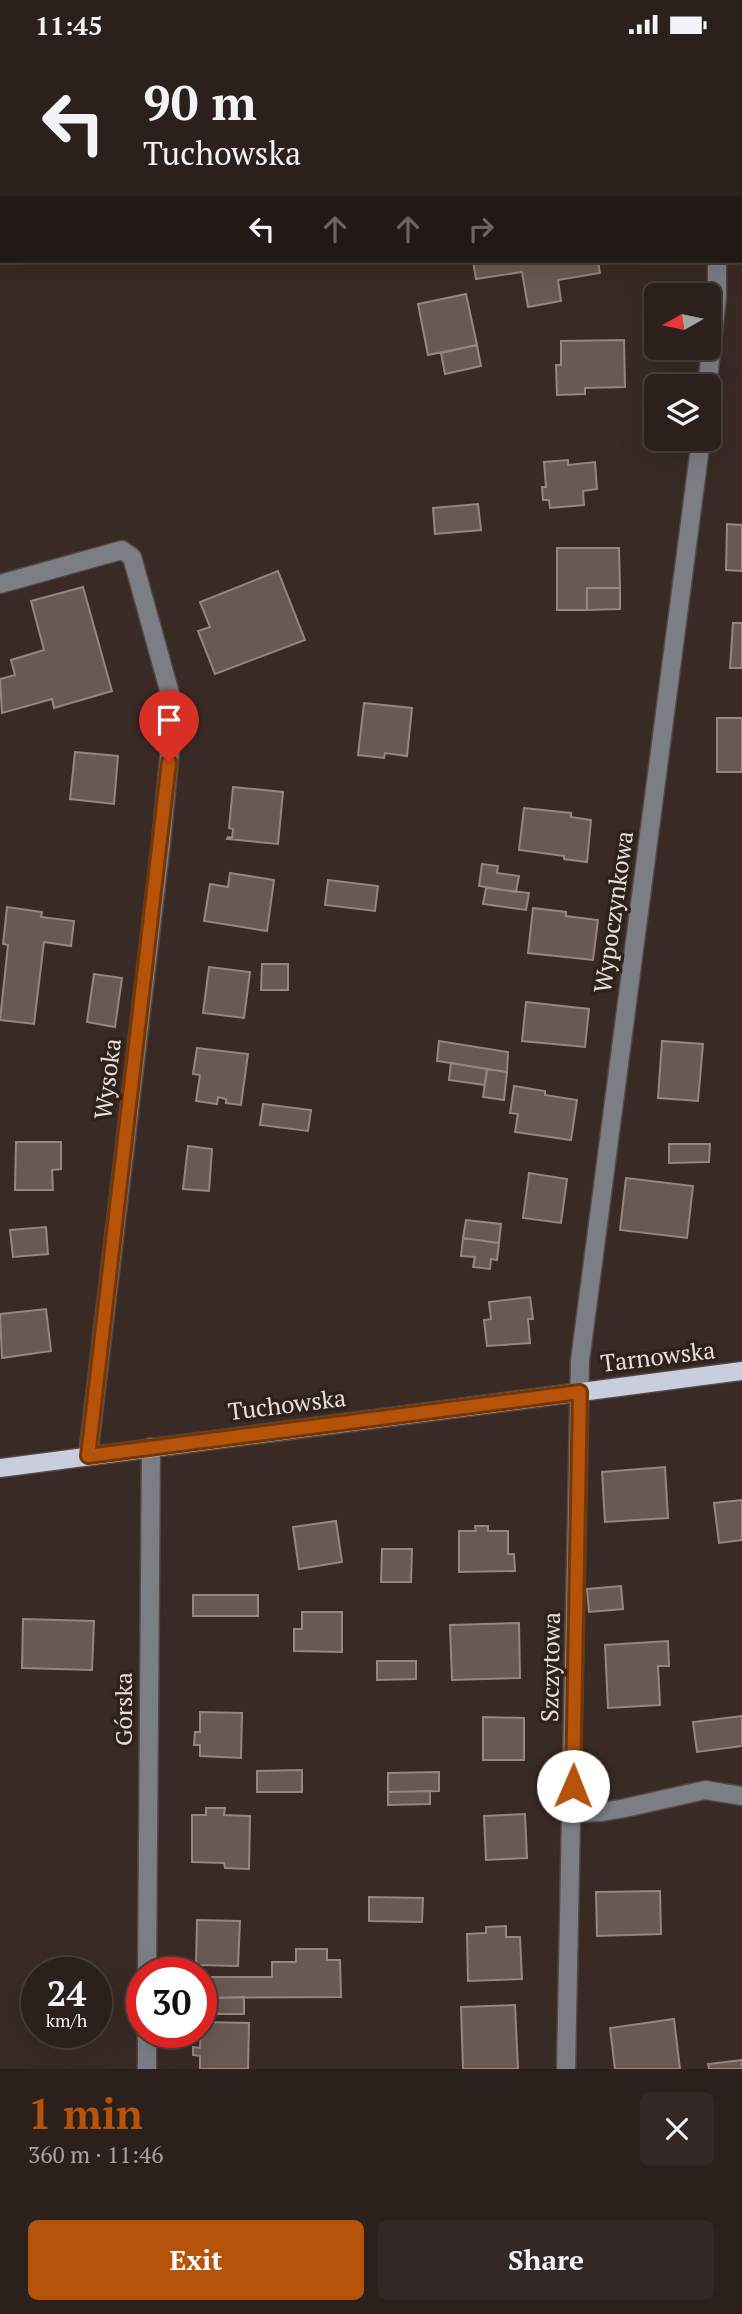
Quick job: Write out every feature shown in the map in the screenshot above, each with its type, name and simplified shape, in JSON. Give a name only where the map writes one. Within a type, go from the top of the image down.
[{"type":"main road","name":"Tarnowska","points":[[580,1392],[742,1371]]},
{"type":"main road","name":"Tuchowska","points":[[0,1468],[580,1392]]},
{"type":"street","points":[[708,374],[717,297],[717,263]]},
{"type":"street","name":"Wypoczynkowa","points":[[580,1392],[585,1315],[699,451]]},
{"type":"street","name":"Wysoka","points":[[0,584],[122,550],[132,557],[174,708],[161,843],[88,1456]]},
{"type":"street","name":"Szczytowa","points":[[566,2069],[580,1392]]},
{"type":"street","name":"Górska","points":[[147,1957],[151,1447]]},
{"type":"street","points":[[572,1813],[602,1812],[705,1790],[742,1796]]},
{"type":"street","points":[[147,2048],[147,2069]]},
{"type":"building","points":[[473,263],[598,263],[600,273],[558,280],[561,301],[528,307],[522,272],[476,279]]},
{"type":"building","points":[[466,294],[477,345],[428,355],[418,304]]},
{"type":"building","points":[[624,340],[625,387],[585,388],[585,394],[557,395],[556,365],[561,365],[561,341]]},
{"type":"building","points":[[477,345],[481,366],[445,374],[441,353]]},
{"type":"building","points":[[568,460],[568,465],[595,462],[597,489],[583,491],[584,505],[550,508],[549,500],[543,500],[542,487],[546,487],[544,462]]},
{"type":"building","points":[[478,504],[481,530],[435,534],[433,508]]},
{"type":"building","points":[[727,524],[742,525],[742,571],[726,570]]},
{"type":"building","points":[[557,548],[619,548],[620,588],[587,588],[587,610],[557,610]]},
{"type":"building","points":[[278,571],[305,640],[215,674],[198,631],[210,627],[200,602]]},
{"type":"building","points":[[83,587],[112,691],[54,708],[52,699],[2,713],[0,679],[15,675],[11,660],[44,650],[31,601]]},
{"type":"building","points":[[587,588],[620,588],[620,609],[587,610]]},
{"type":"building","points":[[733,623],[742,623],[742,668],[730,668]]},
{"type":"building","points":[[364,703],[412,708],[407,756],[385,753],[384,758],[358,755]]},
{"type":"building","points":[[717,718],[742,718],[742,772],[717,772]]},
{"type":"building","points":[[75,752],[118,756],[114,804],[70,799]]},
{"type":"building","points":[[233,787],[283,792],[278,844],[227,839],[232,838],[233,829],[229,828]]},
{"type":"building","points":[[524,808],[571,813],[571,817],[591,820],[587,862],[519,850]]},
{"type":"building","points":[[482,864],[498,866],[497,873],[519,876],[516,892],[479,886]]},
{"type":"building","points":[[230,873],[274,880],[267,931],[204,921],[210,884],[228,887]]},
{"type":"building","points":[[328,880],[378,886],[375,911],[325,905]]},
{"type":"building","points":[[486,888],[529,893],[526,910],[483,904]]},
{"type":"building","points":[[7,907],[42,912],[41,917],[74,921],[71,946],[44,942],[34,1024],[0,1020],[8,945],[3,944]]},
{"type":"building","points":[[533,908],[598,920],[593,960],[528,953]]},
{"type":"building","points":[[262,964],[288,964],[288,990],[261,990]]},
{"type":"building","points":[[209,967],[250,972],[244,1018],[203,1013]]},
{"type":"building","points":[[94,974],[122,978],[115,1027],[87,1022]]},
{"type":"building","points":[[526,1002],[589,1009],[585,1047],[522,1041]]},
{"type":"building","points":[[439,1041],[508,1052],[507,1072],[437,1061]]},
{"type":"building","points":[[662,1041],[703,1044],[698,1101],[658,1098]]},
{"type":"building","points":[[197,1048],[248,1054],[241,1105],[226,1103],[226,1099],[218,1097],[217,1104],[196,1101],[200,1075],[193,1074]]},
{"type":"building","points":[[451,1063],[487,1069],[485,1085],[449,1080]]},
{"type":"building","points":[[487,1069],[507,1072],[504,1100],[483,1097]]},
{"type":"building","points":[[514,1086],[577,1100],[571,1140],[515,1132],[518,1114],[510,1113]]},
{"type":"building","points":[[263,1104],[311,1110],[308,1131],[260,1125]]},
{"type":"building","points":[[16,1142],[61,1142],[61,1169],[52,1170],[53,1190],[15,1190]]},
{"type":"building","points":[[669,1144],[710,1144],[709,1162],[669,1163]]},
{"type":"building","points":[[188,1146],[212,1149],[209,1191],[183,1189]]},
{"type":"building","points":[[529,1173],[567,1179],[561,1223],[523,1218]]},
{"type":"building","points":[[626,1178],[693,1186],[687,1238],[620,1230]]},
{"type":"building","points":[[466,1220],[501,1224],[499,1243],[463,1238]]},
{"type":"building","points":[[46,1227],[48,1254],[13,1257],[10,1230]]},
{"type":"building","points":[[463,1238],[499,1243],[497,1260],[491,1259],[490,1269],[473,1267],[475,1257],[461,1256]]},
{"type":"building","points":[[530,1297],[533,1319],[528,1319],[530,1343],[487,1346],[484,1320],[491,1319],[489,1302]]},
{"type":"building","points":[[46,1309],[51,1351],[2,1358],[0,1314]]},
{"type":"building","points":[[665,1467],[668,1518],[605,1522],[602,1472]]},
{"type":"building","points":[[742,1500],[742,1540],[719,1543],[714,1503]]},
{"type":"building","points":[[336,1521],[342,1562],[299,1569],[293,1527]]},
{"type":"building","points":[[475,1526],[488,1526],[488,1531],[508,1531],[508,1554],[514,1554],[515,1571],[459,1572],[459,1531],[476,1531]]},
{"type":"building","points":[[382,1549],[412,1549],[411,1582],[381,1582]]},
{"type":"building","points":[[621,1586],[623,1609],[589,1612],[587,1589]]},
{"type":"building","points":[[193,1595],[258,1595],[258,1616],[193,1616]]},
{"type":"building","points":[[302,1612],[342,1612],[342,1652],[294,1651],[294,1629],[302,1629]]},
{"type":"building","points":[[23,1619],[94,1621],[92,1670],[22,1668]]},
{"type":"building","points":[[519,1623],[520,1678],[452,1680],[450,1625]]},
{"type":"building","points":[[668,1641],[669,1666],[658,1666],[660,1705],[608,1708],[605,1645]]},
{"type":"building","points":[[377,1661],[416,1661],[416,1679],[377,1680]]},
{"type":"building","points":[[200,1712],[242,1713],[241,1758],[200,1756],[200,1745],[194,1745],[195,1732],[200,1732]]},
{"type":"building","points":[[742,1716],[742,1746],[697,1752],[693,1722]]},
{"type":"building","points":[[483,1717],[524,1718],[524,1760],[483,1760]]},
{"type":"building","points":[[302,1770],[302,1792],[257,1792],[257,1771]]},
{"type":"building","points":[[439,1772],[439,1791],[388,1792],[388,1773]]},
{"type":"building","points":[[430,1791],[430,1804],[388,1805],[388,1792]]},
{"type":"building","points":[[206,1808],[225,1808],[224,1815],[250,1816],[249,1869],[225,1868],[224,1863],[192,1862],[192,1815],[206,1815]]},
{"type":"building","points":[[525,1814],[527,1858],[486,1860],[484,1816]]},
{"type":"building","points":[[660,1891],[661,1934],[597,1936],[596,1892]]},
{"type":"building","points":[[369,1897],[423,1898],[422,1922],[369,1921]]},
{"type":"building","points":[[197,1920],[240,1921],[238,1966],[217,1966],[217,1957],[196,1957]]},
{"type":"building","points":[[506,1926],[506,1937],[520,1937],[522,1979],[468,1981],[467,1934],[486,1933],[486,1927]]},
{"type":"building","points":[[296,1949],[327,1949],[327,1960],[340,1960],[341,1997],[217,1998],[217,1977],[272,1977],[272,1962],[296,1962]]},
{"type":"building","points":[[244,1997],[244,2014],[217,2014],[217,1998]]},
{"type":"building","points":[[515,2005],[518,2069],[463,2069],[461,2007]]},
{"type":"building","points":[[674,2019],[680,2069],[615,2069],[610,2028]]},
{"type":"building","points":[[217,2022],[249,2023],[248,2069],[200,2069],[200,2056],[193,2055],[193,2048],[217,2048]]},
{"type":"building","points":[[742,2060],[742,2069],[709,2069],[708,2064]]},
{"type":"route","points":[[169,762],[88,1456],[580,1392],[573,1786]]}]
